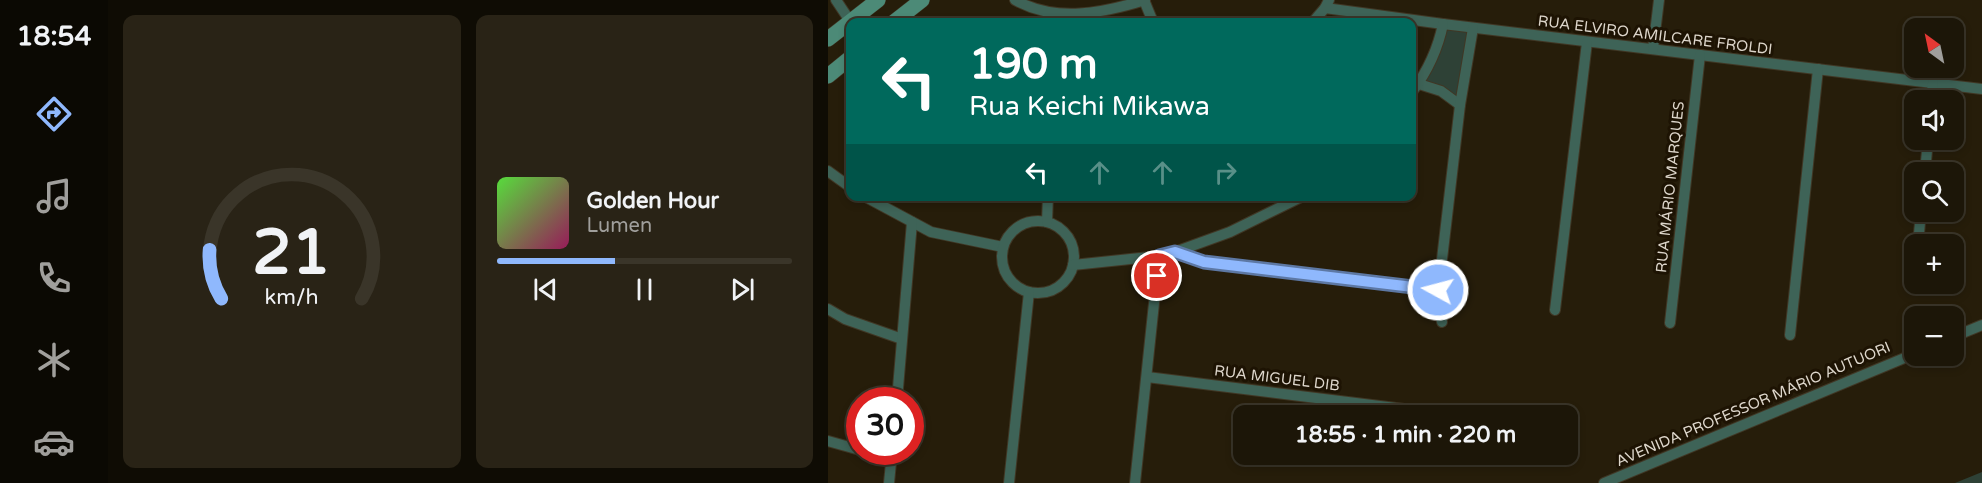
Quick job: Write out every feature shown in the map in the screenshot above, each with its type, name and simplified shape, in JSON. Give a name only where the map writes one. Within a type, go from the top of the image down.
[{"type":"street","points":[[836,0],[848,18]]},
{"type":"street","points":[[854,18],[878,0]]},
{"type":"street","points":[[1015,0],[1040,11],[1063,14],[1100,11],[1145,0],[1152,18]]},
{"type":"street","points":[[1653,49],[1659,0]]},
{"type":"street","points":[[899,18],[917,2]]},
{"type":"street","points":[[1316,18],[1327,4]]},
{"type":"street","name":"RUA ELVIRO AMILCARE FROLDI","points":[[1327,4],[1408,18]]},
{"type":"street","name":"RUA ELVIRO AMILCARE FROLDI","points":[[1416,19],[1982,89]]},
{"type":"street","points":[[828,39],[846,24]]},
{"type":"street","points":[[1416,86],[1439,44],[1443,24]]},
{"type":"street","points":[[1442,322],[1437,302],[1438,290],[1460,105],[1473,28]]},
{"type":"street","points":[[1555,310],[1587,42]]},
{"type":"street","name":"RUA MÁRIO MARQUES","points":[[1670,323],[1700,55]]},
{"type":"street","points":[[828,76],[846,61]]},
{"type":"street","points":[[1790,334],[1818,69]]},
{"type":"street","points":[[1932,90],[1933,83]]},
{"type":"street","points":[[1416,88],[1441,91],[1460,105]]},
{"type":"street","points":[[828,171],[846,184]]},
{"type":"street","points":[[873,201],[931,232],[1003,247]]},
{"type":"street","points":[[1047,222],[1048,201]]},
{"type":"street","points":[[1073,265],[1159,256],[1175,252],[1230,232],[1293,201]]},
{"type":"street","points":[[898,387],[912,222]]},
{"type":"street","points":[[1047,222],[1066,233],[1074,254],[1073,265],[1069,275],[1052,290],[1040,293],[1029,292],[1018,287],[1004,269],[1003,247],[1008,237],[1025,223],[1047,222]]},
{"type":"street","points":[[1175,252],[1204,262],[1438,290]]},
{"type":"street","points":[[1135,483],[1159,256]]},
{"type":"street","points":[[1009,483],[1029,292]]},
{"type":"street","points":[[828,309],[845,319],[902,339]]},
{"type":"street","points":[[1964,332],[1982,325]]},
{"type":"street","name":"AVENIDA PROFESSOR MÁRIO AUTUORI","points":[[1604,483],[1904,358]]},
{"type":"street","name":"RUA MIGUEL DIB","points":[[1147,377],[1372,405]]},
{"type":"street","points":[[828,441],[846,446]]},
{"type":"street","points":[[889,483],[891,465]]},
{"type":"green space","points":[[1444,25],[1472,28],[1460,104],[1420,83]]},
{"type":"green space","points":[[1982,472],[1982,483],[1955,483]]},
{"type":"route","points":[[1157,276],[1159,256],[1175,252],[1204,262],[1438,290]]}]
